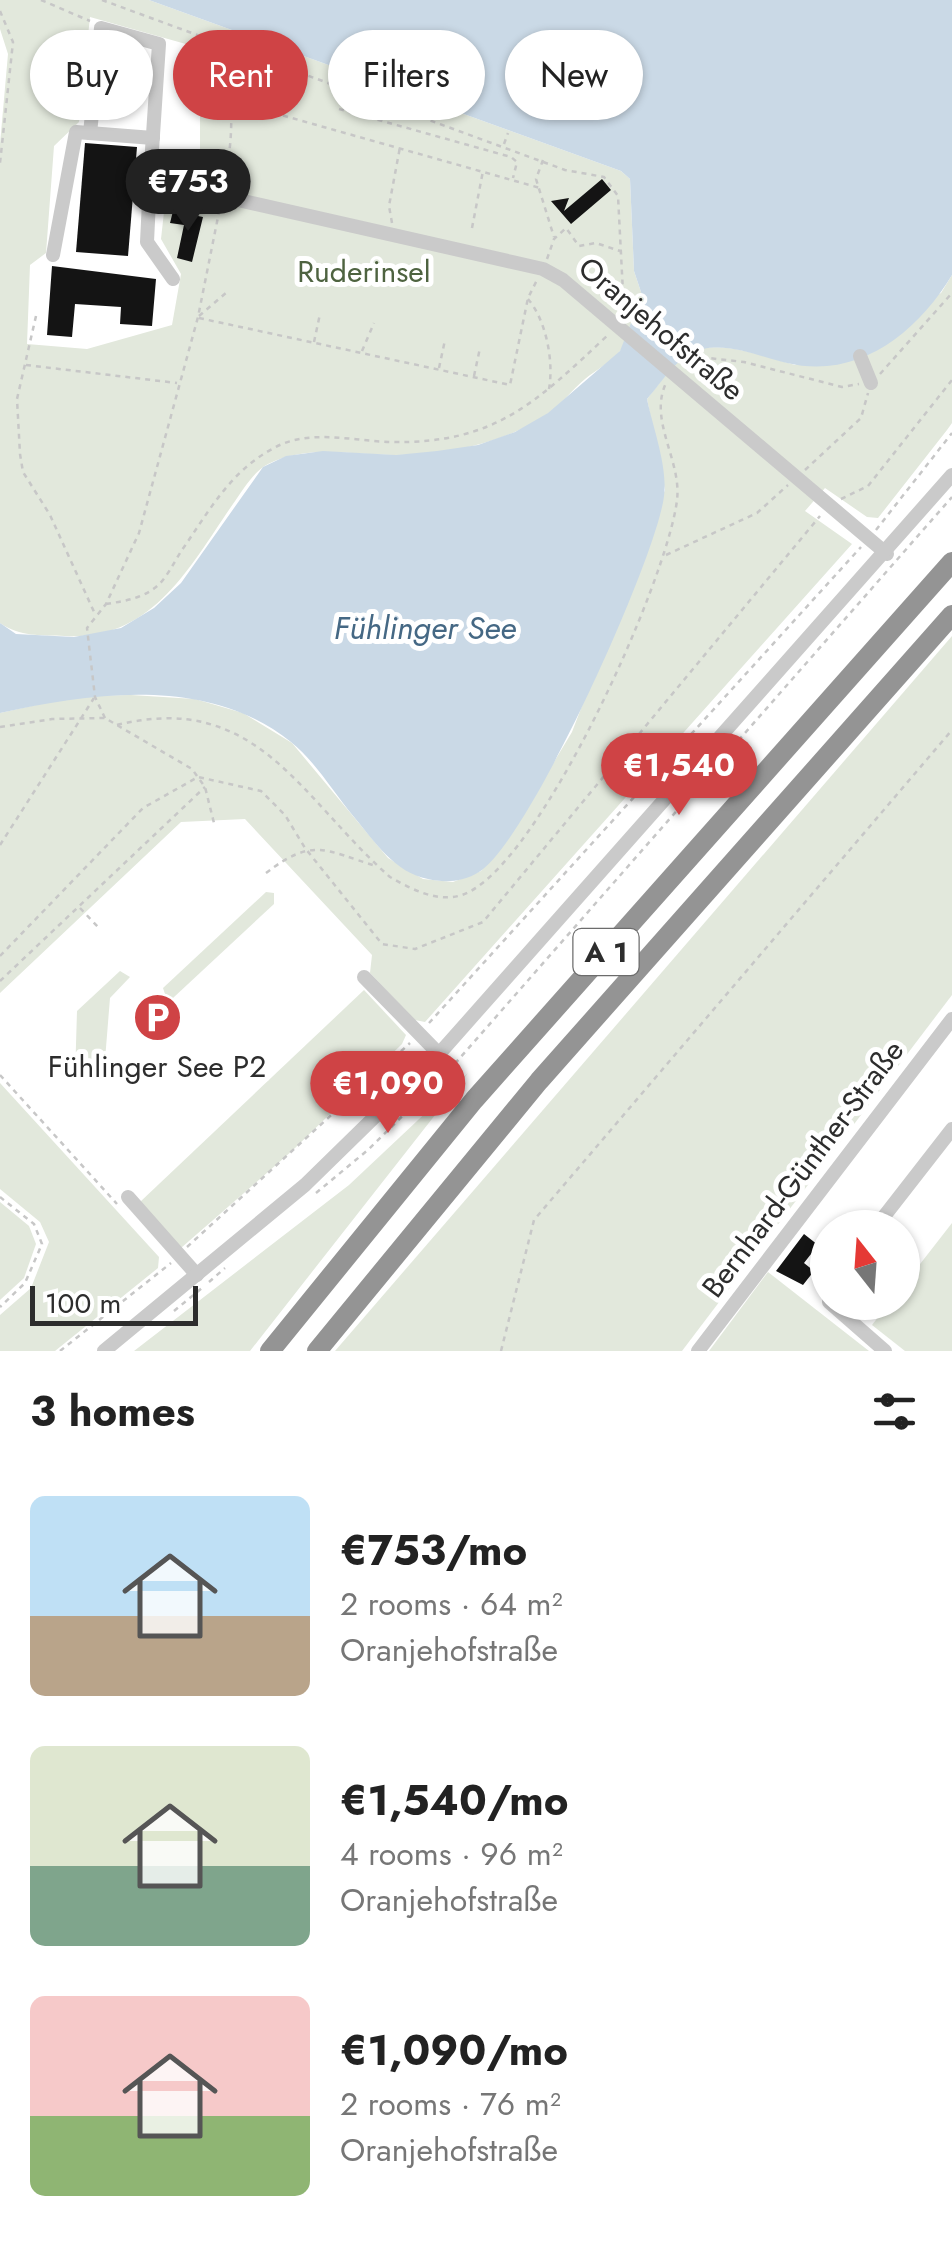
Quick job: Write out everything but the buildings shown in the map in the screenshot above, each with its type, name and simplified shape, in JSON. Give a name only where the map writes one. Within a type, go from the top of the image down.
[{"type":"highway","name":"A 1","points":[[270,1351],[474,1100],[952,562]]},
{"type":"highway","name":"A 1","points":[[316,1351],[539,1082],[952,615]]},
{"type":"street","points":[[90,133],[101,28],[159,44],[147,242],[173,280]]},
{"type":"street","points":[[53,255],[76,132],[153,138]]},
{"type":"street","name":"Oranjehofstraße","points":[[150,180],[543,269],[563,280],[887,554]]},
{"type":"street","points":[[860,356],[871,383]]},
{"type":"street","points":[[104,1351],[305,1185],[439,1054],[887,554],[952,476]]},
{"type":"street","points":[[364,977],[439,1054]]},
{"type":"street","name":"Bernhard-Günther-Straße","points":[[698,1351],[952,1020]]},
{"type":"street","points":[[889,1210],[952,1129]]},
{"type":"street","points":[[123,1201],[198,1274]]},
{"type":"street","points":[[850,1320],[885,1351]]},
{"type":"path","points":[[41,0],[101,28]]},
{"type":"path","points":[[102,0],[183,30]]},
{"type":"path","points":[[0,11],[13,42],[0,163]]},
{"type":"path","points":[[198,318],[510,385],[528,298],[554,239],[566,228],[580,246],[596,244],[623,252],[618,196],[597,174],[566,170],[308,75]]},
{"type":"path","points":[[105,718],[94,697],[87,628],[106,604],[139,532],[198,318],[233,140],[234,120]]},
{"type":"path","points":[[303,120],[540,188]]},
{"type":"path","points":[[378,120],[517,162],[513,180]]},
{"type":"path","points":[[503,146],[508,133]]},
{"type":"path","points":[[490,152],[493,142]]},
{"type":"path","points":[[394,234],[389,206],[400,147]]},
{"type":"path","points":[[543,160],[537,172],[554,239]]},
{"type":"path","points":[[472,228],[483,172]]},
{"type":"path","points":[[198,318],[227,292]]},
{"type":"path","points":[[662,556],[757,513],[796,478],[860,418],[871,383],[952,293]]},
{"type":"path","points":[[106,604],[128,601],[159,585],[232,476],[274,447],[311,436],[395,442],[471,434],[497,426],[549,391],[552,370],[540,313],[528,298]]},
{"type":"path","points":[[314,342],[320,314]]},
{"type":"path","points":[[36,316],[17,399],[24,472],[50,514],[95,615]]},
{"type":"path","points":[[362,353],[374,324]]},
{"type":"path","points":[[438,370],[446,340]]},
{"type":"path","points":[[474,377],[480,348]]},
{"type":"path","points":[[117,725],[145,718],[229,728],[269,752],[378,867],[411,889],[444,897],[474,889],[498,868],[565,775],[589,732],[662,556],[678,485],[659,408],[664,384],[684,362],[708,358],[744,362],[842,387],[871,383]]},
{"type":"path","points":[[25,365],[179,383]]},
{"type":"path","points":[[0,956],[144,808],[198,778],[261,791],[286,815],[305,848],[382,944],[415,949],[483,922],[829,504],[868,486],[952,380]]},
{"type":"path","points":[[60,1351],[178,1254],[420,1034],[870,537],[952,433]]},
{"type":"path","points":[[0,844],[94,697]]},
{"type":"path","points":[[0,727],[85,716],[105,718],[178,758],[206,787],[215,827]]},
{"type":"path","points":[[500,1351],[534,1220],[952,730]]},
{"type":"path","points":[[0,981],[206,787]]},
{"type":"path","points":[[266,873],[305,848],[319,848],[378,867]]},
{"type":"path","points":[[79,906],[98,927]]},
{"type":"path","points":[[0,1076],[123,1201]]},
{"type":"path","points":[[0,1196],[34,1224],[42,1244],[24,1283],[0,1307]]},
{"type":"green space","name":"Ruderinsel","points":[[0,0],[149,0],[232,30],[173,30],[173,40],[153,35],[153,30],[136,30],[90,17],[89,30],[30,30],[30,120],[79,120],[54,146],[46,253],[30,265],[27,344],[87,349],[172,325],[181,274],[161,239],[169,167],[200,174],[200,120],[308,120],[308,58],[328,65],[328,120],[480,120],[621,171],[630,179],[634,271],[645,304],[618,354],[529,425],[473,446],[434,453],[314,452],[283,458],[253,476],[184,574],[145,613],[96,634],[39,635],[8,628],[0,623],[0,144],[8,54],[0,29]]},
{"type":"green space","points":[[952,275],[952,423],[878,518],[867,517],[825,488],[805,511],[852,544],[425,1022],[415,1020],[370,973],[372,955],[245,819],[181,822],[0,993],[0,713],[76,696],[131,695],[195,699],[243,713],[292,743],[388,858],[423,879],[453,882],[481,871],[510,835],[572,732],[665,490],[647,399],[664,376],[684,356],[710,347],[739,350],[795,365],[941,293]]},
{"type":"green space","points":[[952,636],[952,995],[682,1351],[335,1351]]},
{"type":"green space","points":[[266,892],[274,893],[274,904],[173,998],[166,997],[163,988]]},
{"type":"green space","points":[[120,971],[130,977],[110,998],[105,1060],[84,1079],[75,1078],[77,1011]]},
{"type":"green space","points":[[364,990],[406,1035],[402,1044],[293,1150],[181,1248],[140,1202]]},
{"type":"green space","points":[[468,1073],[250,1351],[134,1351],[349,1185]]},
{"type":"green space","points":[[0,1083],[159,1257],[158,1268],[55,1351],[0,1351],[0,1315],[31,1288],[49,1242],[40,1222],[0,1189]]},
{"type":"green space","points":[[0,1202],[29,1226],[36,1244],[24,1278],[0,1300]]},
{"type":"green space","points":[[952,1223],[952,1351],[905,1351],[872,1325],[876,1320],[920,1320],[920,1264]]},
{"type":"green space","points":[[768,1272],[810,1305],[810,1320],[829,1320],[869,1351],[709,1351]]},
{"type":"water","name":"Fühlinger See","points":[[149,0],[952,0],[952,275],[903,333],[861,358],[838,365],[813,366],[735,349],[703,349],[679,362],[647,399],[665,485],[656,528],[639,576],[588,696],[528,809],[501,850],[467,878],[434,880],[416,876],[395,863],[300,750],[259,721],[224,707],[188,698],[112,696],[0,713],[0,623],[16,634],[74,637],[121,628],[154,608],[181,583],[263,467],[286,456],[323,451],[396,455],[437,451],[478,445],[515,432],[548,413],[620,351],[631,323],[645,304],[634,271],[630,179],[621,171],[480,120],[485,120],[485,30],[328,30],[328,65],[308,58],[308,30],[232,30]]},
{"type":"place","name":"Fühlinger See P2","points":[[157,1018]]}]
